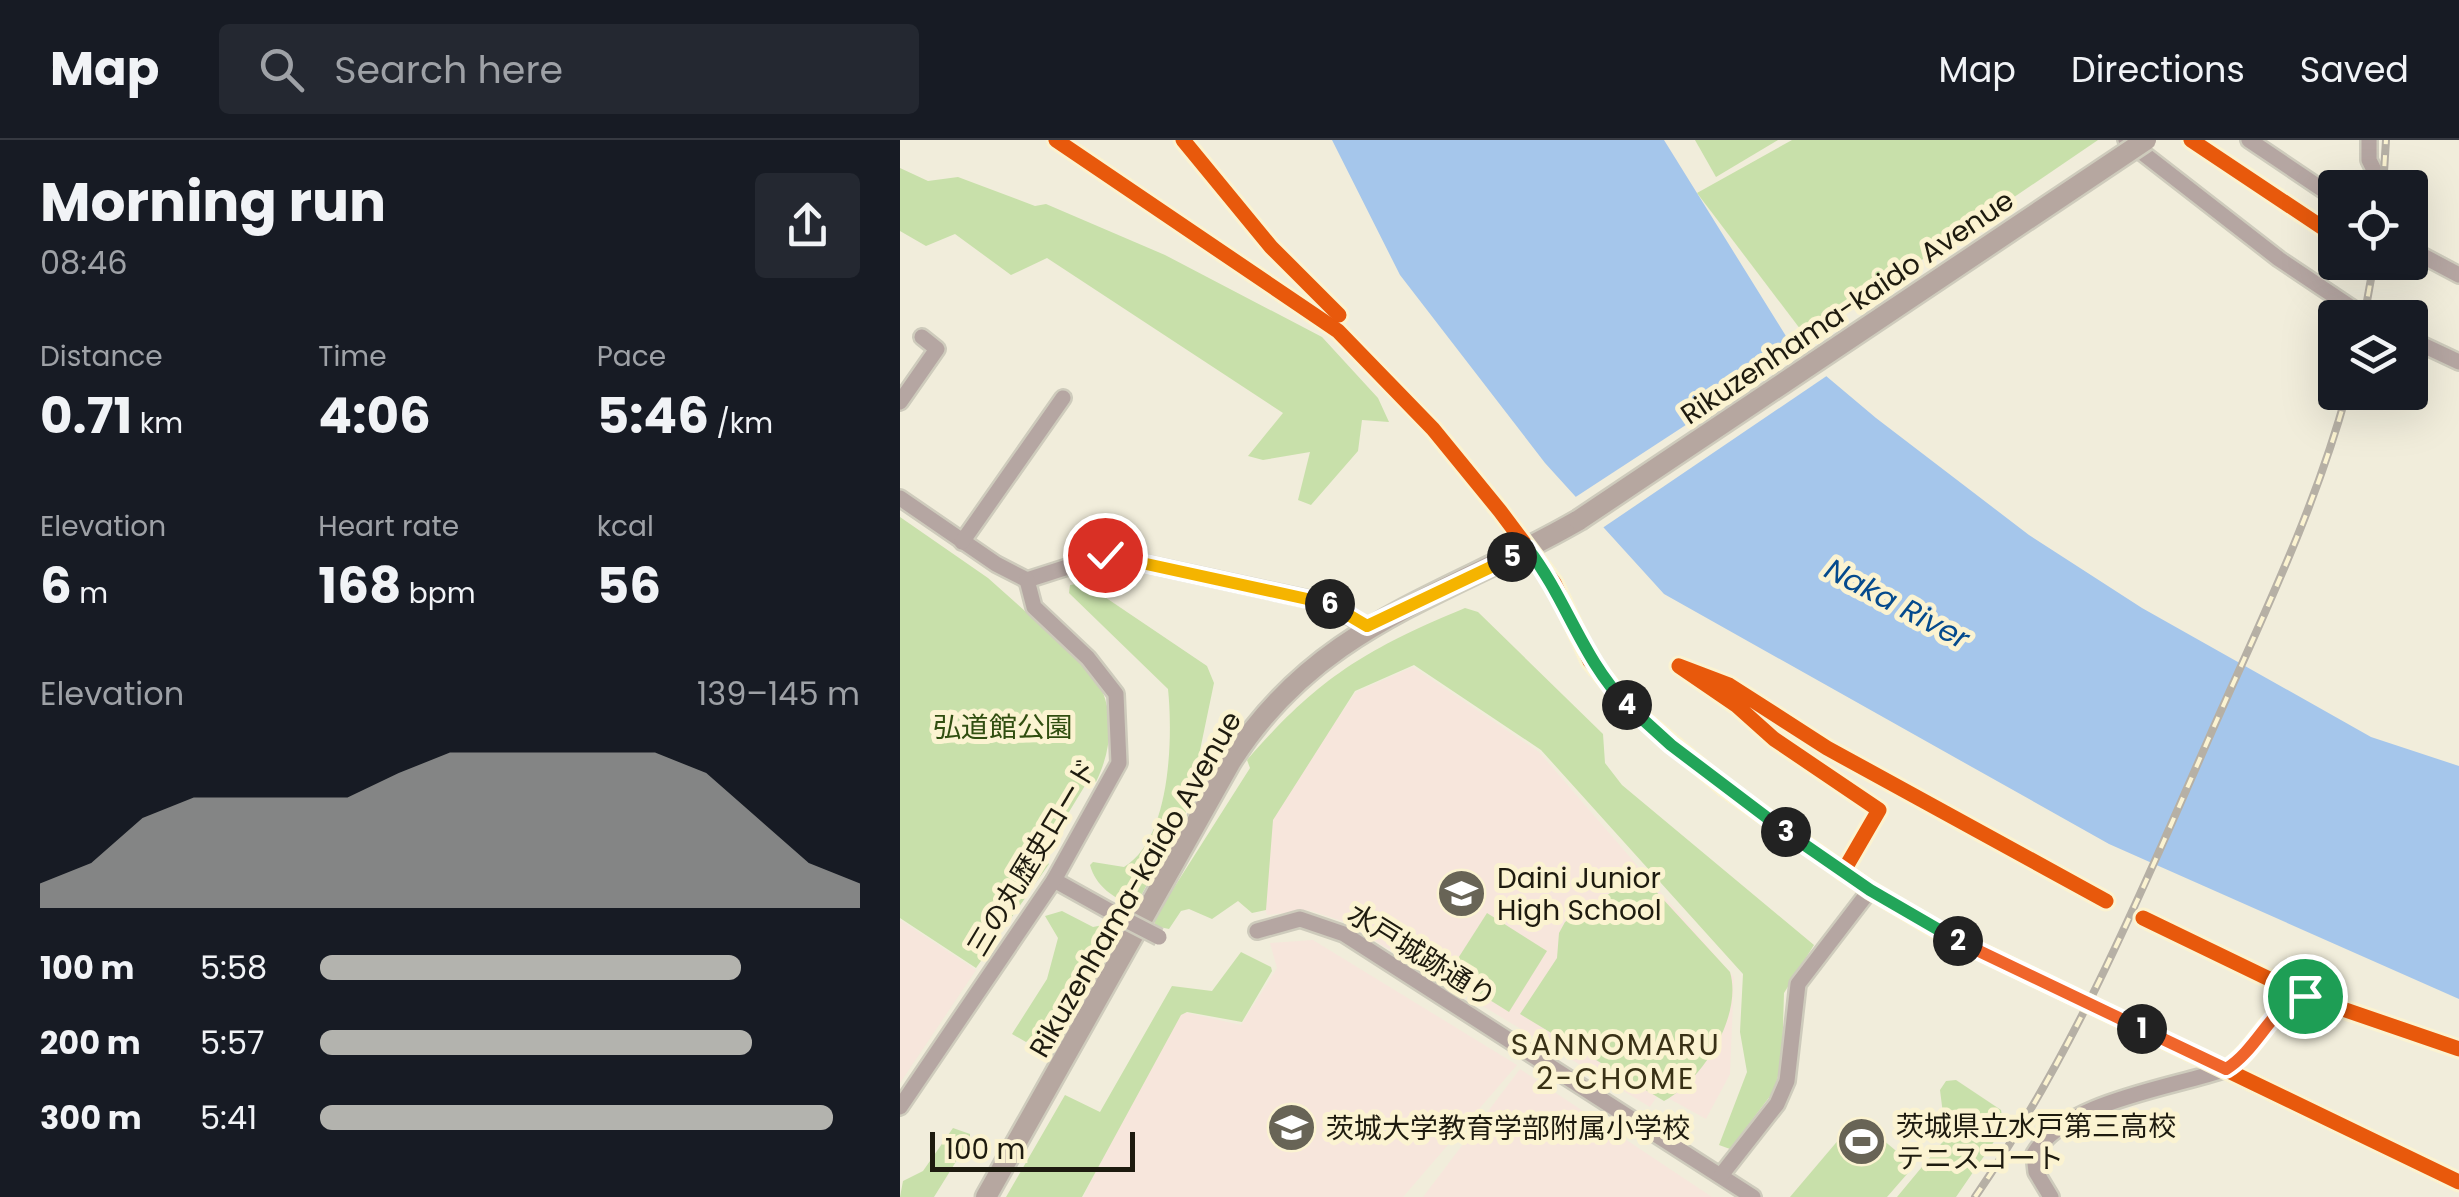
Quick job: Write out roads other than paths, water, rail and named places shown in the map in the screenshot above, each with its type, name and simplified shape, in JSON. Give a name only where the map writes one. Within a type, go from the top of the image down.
[{"type":"main road","name":"Rikuzenhama-kaido Avenue","points":[[986,1197],[1244,740],[1292,686],[1367,626],[1528,549],[1578,520],[2146,140]]},
{"type":"street","points":[[1056,140],[1338,330],[1433,428],[1554,583],[1590,661],[1630,708],[1725,788],[1870,890],[1992,959],[2459,1182]]},
{"type":"street","points":[[2126,140],[2279,260],[2339,300]]},
{"type":"street","points":[[2248,140],[2318,187]]},
{"type":"street","points":[[2369,140],[2369,160],[2374,170]]},
{"type":"street","points":[[2428,259],[2458,278]]},
{"type":"street","points":[[900,402],[938,349],[922,337]]},
{"type":"street","points":[[2428,347],[2459,362]]},
{"type":"street","points":[[962,542],[1062,398]]},
{"type":"street","points":[[900,498],[996,564],[1027,580],[1105,555],[1327,603],[1367,626]]},
{"type":"street","name":"三の丸歴史ロード","points":[[900,1107],[1054,880],[1118,763],[1118,708],[1109,682],[1034,607],[1027,580]]},
{"type":"street","points":[[1054,880],[1161,938]]},
{"type":"street","points":[[1722,1174],[1777,1104],[1787,1081],[1793,996],[1870,890]]},
{"type":"street","name":"水戸城跡通り","points":[[1257,930],[1300,919],[1344,934],[1754,1197]]},
{"type":"street","points":[[2051,1197],[2033,1162],[2038,1146],[2060,1127],[2150,1090],[2226,1069]]},
{"type":"water","name":"Naka River","points":[[1332,140],[1664,140],[1794,349],[1876,418],[2029,535],[2142,608],[2371,737],[2459,766],[2459,999],[2109,844],[1664,594],[1545,463],[1400,275]]},
{"type":"railway","points":[[2384,170],[2386,140]]},
{"type":"railway","points":[[2367,300],[2371,280]]},
{"type":"railway","points":[[1975,1197],[2044,1086],[2133,911],[2286,564],[2342,410]]},
{"type":"place","name":"Daini Junior High School","points":[[1462,894]]},
{"type":"place","name":"茨城大学教育学部附属小学校","points":[[1291,1128]]},
{"type":"place","name":"茨城県立水戸第三高校 テニスコート","points":[[1861,1142]]},
{"type":"district","name":"SANNOMARU 2-CHOME","points":[[1616,1062]]},
{"type":"park label","name":"弘道館公園","points":[[1003,727]]}]
